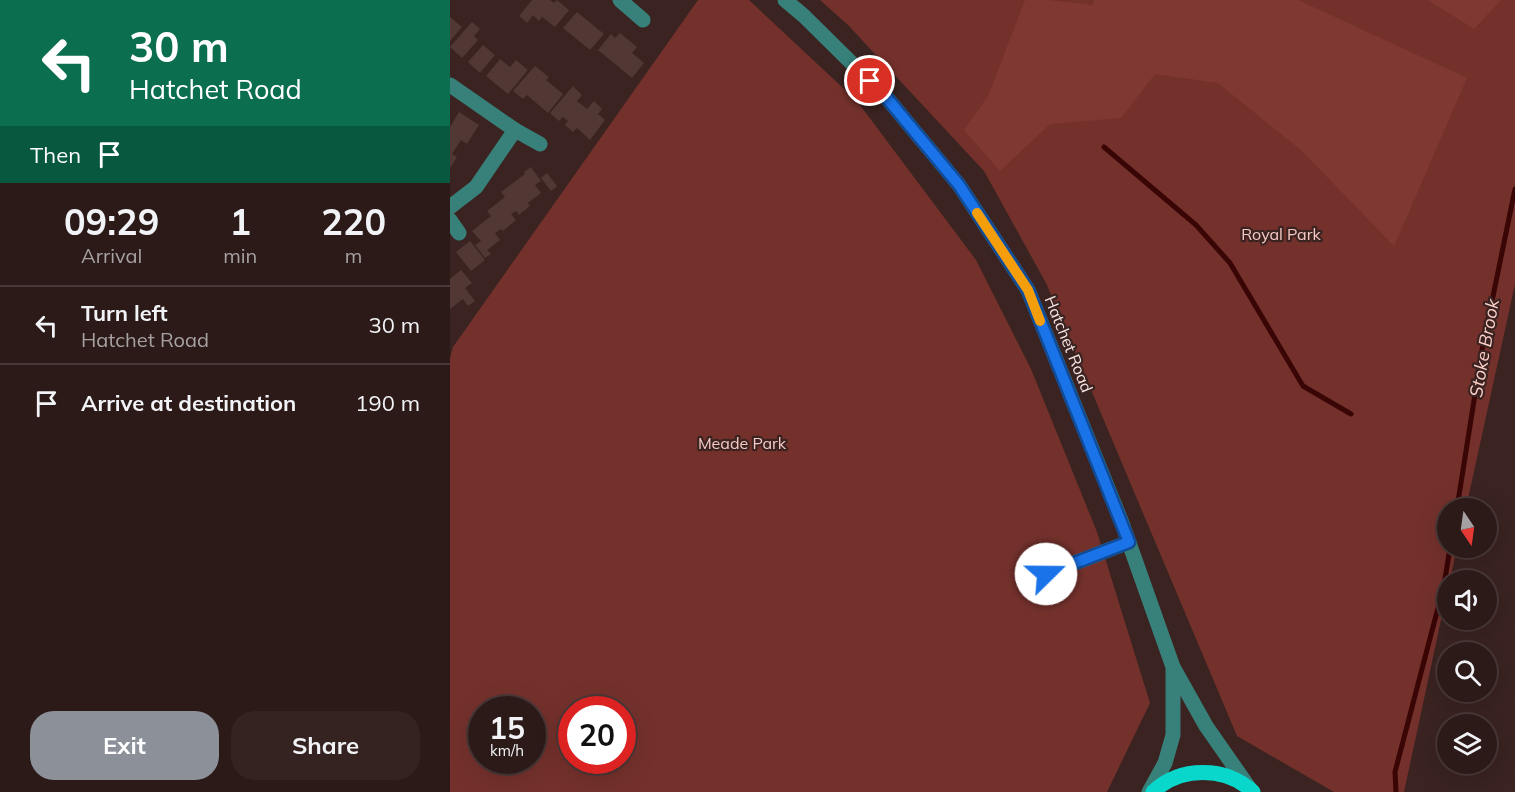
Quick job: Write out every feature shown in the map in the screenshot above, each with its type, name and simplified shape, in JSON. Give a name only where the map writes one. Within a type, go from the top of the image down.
[{"type":"main road","points":[[1151,792],[1186,774],[1213,772],[1238,780],[1251,790]]},
{"type":"street","points":[[620,0],[643,20]]},
{"type":"street","name":"Hatchet Road","points":[[784,0],[804,16],[886,97],[959,185],[1028,290],[1129,542],[1173,667],[1206,726],[1251,790]]},
{"type":"street","points":[[450,86],[540,144]]},
{"type":"street","points":[[450,207],[476,187],[515,130]]},
{"type":"street","points":[[450,220],[459,233]]},
{"type":"street","points":[[1046,574],[1129,542]]},
{"type":"street","name":"Hatchet Road","points":[[1151,792],[1165,763],[1173,735],[1173,667]]},
{"type":"green space","name":"Meade Park","points":[[698,0],[749,0],[857,101],[976,260],[1031,369],[1097,532],[1150,703],[1107,792],[450,792],[450,358],[453,347]]},
{"type":"green space","name":"Royal Park","points":[[820,0],[1515,0],[1515,284],[1468,498],[1437,498],[1437,558],[1455,558],[1452,570],[1437,570],[1437,630],[1439,630],[1404,792],[1334,792],[1237,736],[1046,283],[984,171],[848,25]]},
{"type":"shaded area","points":[[1025,0],[1093,5],[1094,0],[1298,0],[1467,78],[1394,246],[1302,151],[1218,83],[1155,74],[1121,118],[1050,124],[1000,171],[964,130],[988,96]]},
{"type":"shaded area","points":[[1428,0],[1501,0],[1474,29]]},
{"type":"building","points":[[532,0],[550,0],[554,3],[557,0],[569,10],[555,27],[542,17],[539,21],[533,15],[527,23],[519,16]]},
{"type":"building","points":[[577,12],[604,34],[590,50],[563,28]]},
{"type":"building","points":[[450,17],[462,27],[450,41]]},
{"type":"building","points":[[472,22],[480,29],[474,36],[478,40],[462,58],[450,47]]},
{"type":"building","points":[[620,33],[637,47],[632,53],[644,63],[632,78],[598,50],[611,34],[615,38]]},
{"type":"building","points":[[483,45],[495,55],[480,73],[468,62]]},
{"type":"building","points":[[500,59],[510,67],[516,60],[528,70],[508,94],[486,76]]},
{"type":"building","points":[[535,66],[549,77],[546,80],[563,94],[548,113],[527,95],[523,99],[513,91]]},
{"type":"building","points":[[573,86],[582,95],[577,101],[587,109],[594,101],[602,109],[598,114],[605,120],[590,140],[577,128],[573,132],[565,125],[568,121],[563,117],[559,121],[550,113]]},
{"type":"building","points":[[459,112],[479,125],[467,144],[461,140],[452,154],[457,157],[450,168],[450,127]]},
{"type":"building","points":[[531,167],[541,181],[535,185],[541,193],[528,203],[530,206],[519,215],[516,211],[511,214],[516,220],[503,231],[501,229],[495,233],[500,240],[487,250],[491,254],[485,258],[475,245],[481,241],[472,231],[491,216],[487,211],[505,197],[501,192]]},
{"type":"building","points":[[547,173],[557,186],[551,191],[541,178]]},
{"type":"building","points":[[470,241],[485,260],[471,271],[456,252]]},
{"type":"building","points":[[461,270],[472,283],[465,288],[475,301],[468,306],[463,299],[450,309],[450,279]]},
{"type":"waterway","points":[[1104,147],[1196,225],[1230,263],[1303,386],[1351,414]]},
{"type":"waterway","name":"Stoke Brook","points":[[1459,498],[1482,350],[1515,189]]},
{"type":"waterway","name":"Stoke Brook","points":[[1396,792],[1395,772],[1444,585],[1448,558]]},
{"type":"slow traffic","points":[[977,213],[1028,290],[1040,321]]},
{"type":"route","points":[[870,81],[959,185],[1028,290],[1129,542],[1046,574]]}]
